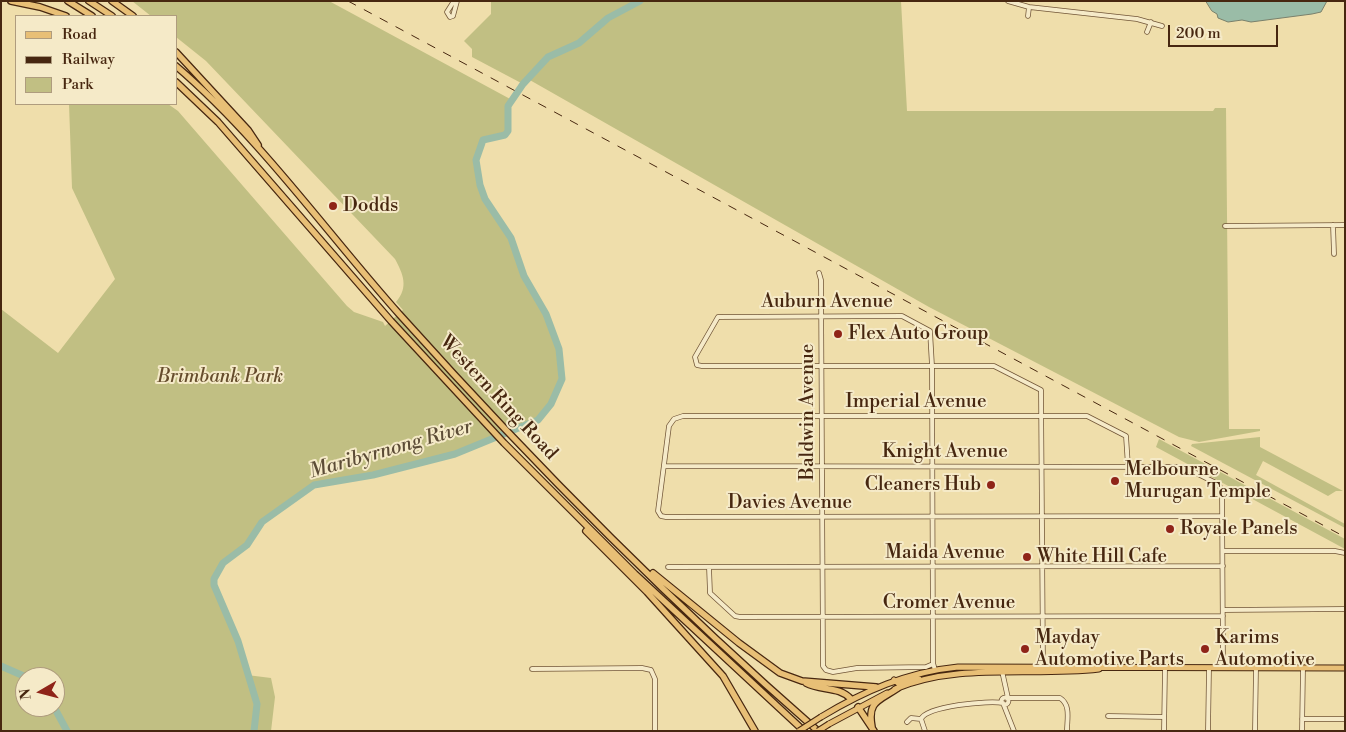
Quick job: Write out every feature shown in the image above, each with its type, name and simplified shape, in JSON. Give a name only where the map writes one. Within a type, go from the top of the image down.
[{"type":"highway","points":[[11,1],[40,7],[63,15]]},
{"type":"highway","points":[[68,1],[90,15]]},
{"type":"highway","points":[[89,1],[110,15]]},
{"type":"highway","points":[[112,1],[132,15]]},
{"type":"highway","points":[[178,54],[248,130],[271,163]]},
{"type":"highway","name":"Western Ring Road","points":[[178,68],[220,108],[271,163],[399,314],[518,443],[691,614],[818,731]]},
{"type":"highway","name":"Western Ring Road","points":[[178,84],[228,134],[391,321],[576,517],[591,536],[635,576]]},
{"type":"highway","points":[[637,562],[759,659],[780,673],[814,687],[841,691],[851,699]]},
{"type":"highway","points":[[635,576],[723,676],[755,731]]},
{"type":"highway","points":[[635,576],[804,731]]},
{"type":"highway","points":[[802,681],[860,688],[876,687]]},
{"type":"highway","points":[[873,729],[869,713],[871,706],[898,688]]},
{"type":"highway","points":[[858,707],[873,729]]},
{"type":"main road","points":[[934,667],[936,677]]},
{"type":"main road","points":[[799,731],[851,699],[876,687],[934,667],[1002,669],[1345,668]]},
{"type":"main road","points":[[818,731],[858,707],[898,688],[936,677],[1002,669]]},
{"type":"main road","points":[[894,680],[898,683],[928,679]]},
{"type":"main road","points":[[851,699],[858,707]]},
{"type":"street","points":[[1008,1],[1029,7],[1151,22],[1162,26]]},
{"type":"street","points":[[1028,16],[1029,7]]},
{"type":"street","points":[[1147,32],[1151,22]]},
{"type":"street","points":[[1334,225],[1334,254]]},
{"type":"street","points":[[1225,226],[1345,225]]},
{"type":"street","name":"Baldwin Avenue","points":[[819,273],[821,316],[823,663],[826,670],[833,672],[852,669],[891,668]]},
{"type":"street","name":"Auburn Avenue","points":[[821,366],[702,366],[695,364],[695,357],[718,317],[902,316],[931,332],[932,366]]},
{"type":"street","points":[[821,366],[996,366],[1041,392],[1043,669]]},
{"type":"street","points":[[894,680],[891,668],[934,667],[932,366]]},
{"type":"street","name":"Imperial Avenue","points":[[664,466],[669,426],[672,420],[682,416],[1090,416],[1123,433],[1128,438],[1128,466]]},
{"type":"street","name":"Knight Avenue","points":[[664,466],[1184,467],[1221,488],[1222,516]]},
{"type":"street","name":"Davies Avenue","points":[[664,466],[659,514],[666,517],[1222,516]]},
{"type":"street","points":[[1222,516],[1223,668]]},
{"type":"street","points":[[1223,551],[1345,553]]},
{"type":"street","name":"Maida Avenue","points":[[668,567],[1223,566]]},
{"type":"street","name":"Cromer Avenue","points":[[709,567],[710,593],[735,616],[1223,616]]},
{"type":"street","points":[[1223,610],[1345,609]]},
{"type":"street","points":[[532,669],[642,668],[654,672],[655,731]]},
{"type":"street","points":[[1164,731],[1165,668]]},
{"type":"street","points":[[1208,731],[1209,668]]},
{"type":"street","points":[[1255,731],[1256,668]]},
{"type":"street","points":[[1302,731],[1303,668]]},
{"type":"street","points":[[1002,669],[1008,717],[1014,731]]},
{"type":"street","points":[[925,731],[922,719],[927,712],[943,707],[1060,698],[1065,700],[1068,708],[1067,731]]},
{"type":"street","points":[[1108,716],[1164,717]]},
{"type":"street","points":[[907,722],[909,719],[922,719]]},
{"type":"street","points":[[1302,719],[1345,719]]},
{"type":"green space","name":"Brimbank Park","points":[[132,1],[329,1],[512,100],[509,128],[506,134],[483,140],[476,160],[480,185],[489,207],[511,238],[528,285],[553,330],[562,368],[562,379],[543,415],[529,424],[495,435],[455,454],[373,475],[314,485],[267,517],[256,529],[247,545],[223,563],[214,579],[215,592],[238,641],[247,675],[271,678],[275,697],[271,731],[1,731],[1,309],[58,353],[115,279],[72,188],[69,105],[169,105],[178,111],[347,306],[354,312],[383,322],[385,326],[403,310],[396,302],[404,286],[402,275],[395,259],[206,61],[178,39],[178,15],[150,15]]},
{"type":"green space","points":[[491,1],[901,1],[907,111],[1213,111],[1215,108],[1226,108],[1229,429],[1260,429],[1260,431],[1199,442],[1179,437],[929,307],[528,79],[523,84],[472,57],[472,49],[464,41],[491,14]]},
{"type":"green space","points":[[1260,437],[1260,447],[1343,491],[1336,491],[1328,496],[1263,461],[1256,475],[1345,524],[1345,528],[1191,446],[1192,444]]},
{"type":"green space","points":[[1159,439],[1345,539],[1345,549],[1156,447]]},
{"type":"shaded area","points":[[1206,1],[1327,1],[1321,12],[1312,14],[1251,22],[1242,20],[1228,22],[1218,18]]},
{"type":"waterway","name":"Maribyrnong River","points":[[254,731],[257,704],[238,641],[214,585],[214,579],[223,563],[247,545],[262,522],[314,485],[373,475],[455,454],[538,420],[551,404],[562,379],[559,349],[546,314],[524,276],[511,238],[485,199],[480,185],[476,160],[483,140],[505,135],[508,131],[508,106],[523,84],[548,57],[579,43],[608,18],[640,1]]},
{"type":"waterway","name":"Maribyrnong River","points":[[1,666],[15,672]]},
{"type":"waterway","name":"Maribyrnong River","points":[[59,717],[67,731]]},
{"type":"railway","points":[[348,1],[1345,537]]},
{"type":"place","name":"Dodds","points":[[333,206]]},
{"type":"place","name":"Flex Auto Group","points":[[838,334]]},
{"type":"place","name":"Melbourne Murugan Temple","points":[[1115,481]]},
{"type":"place","name":"Cleaners Hub","points":[[991,485]]},
{"type":"place","name":"Royale Panels","points":[[1170,529]]},
{"type":"place","name":"White Hill Cafe","points":[[1027,557]]},
{"type":"place","name":"Mayday Automotive Parts","points":[[1025,649]]},
{"type":"place","name":"Karims Automotive","points":[[1205,649]]}]
